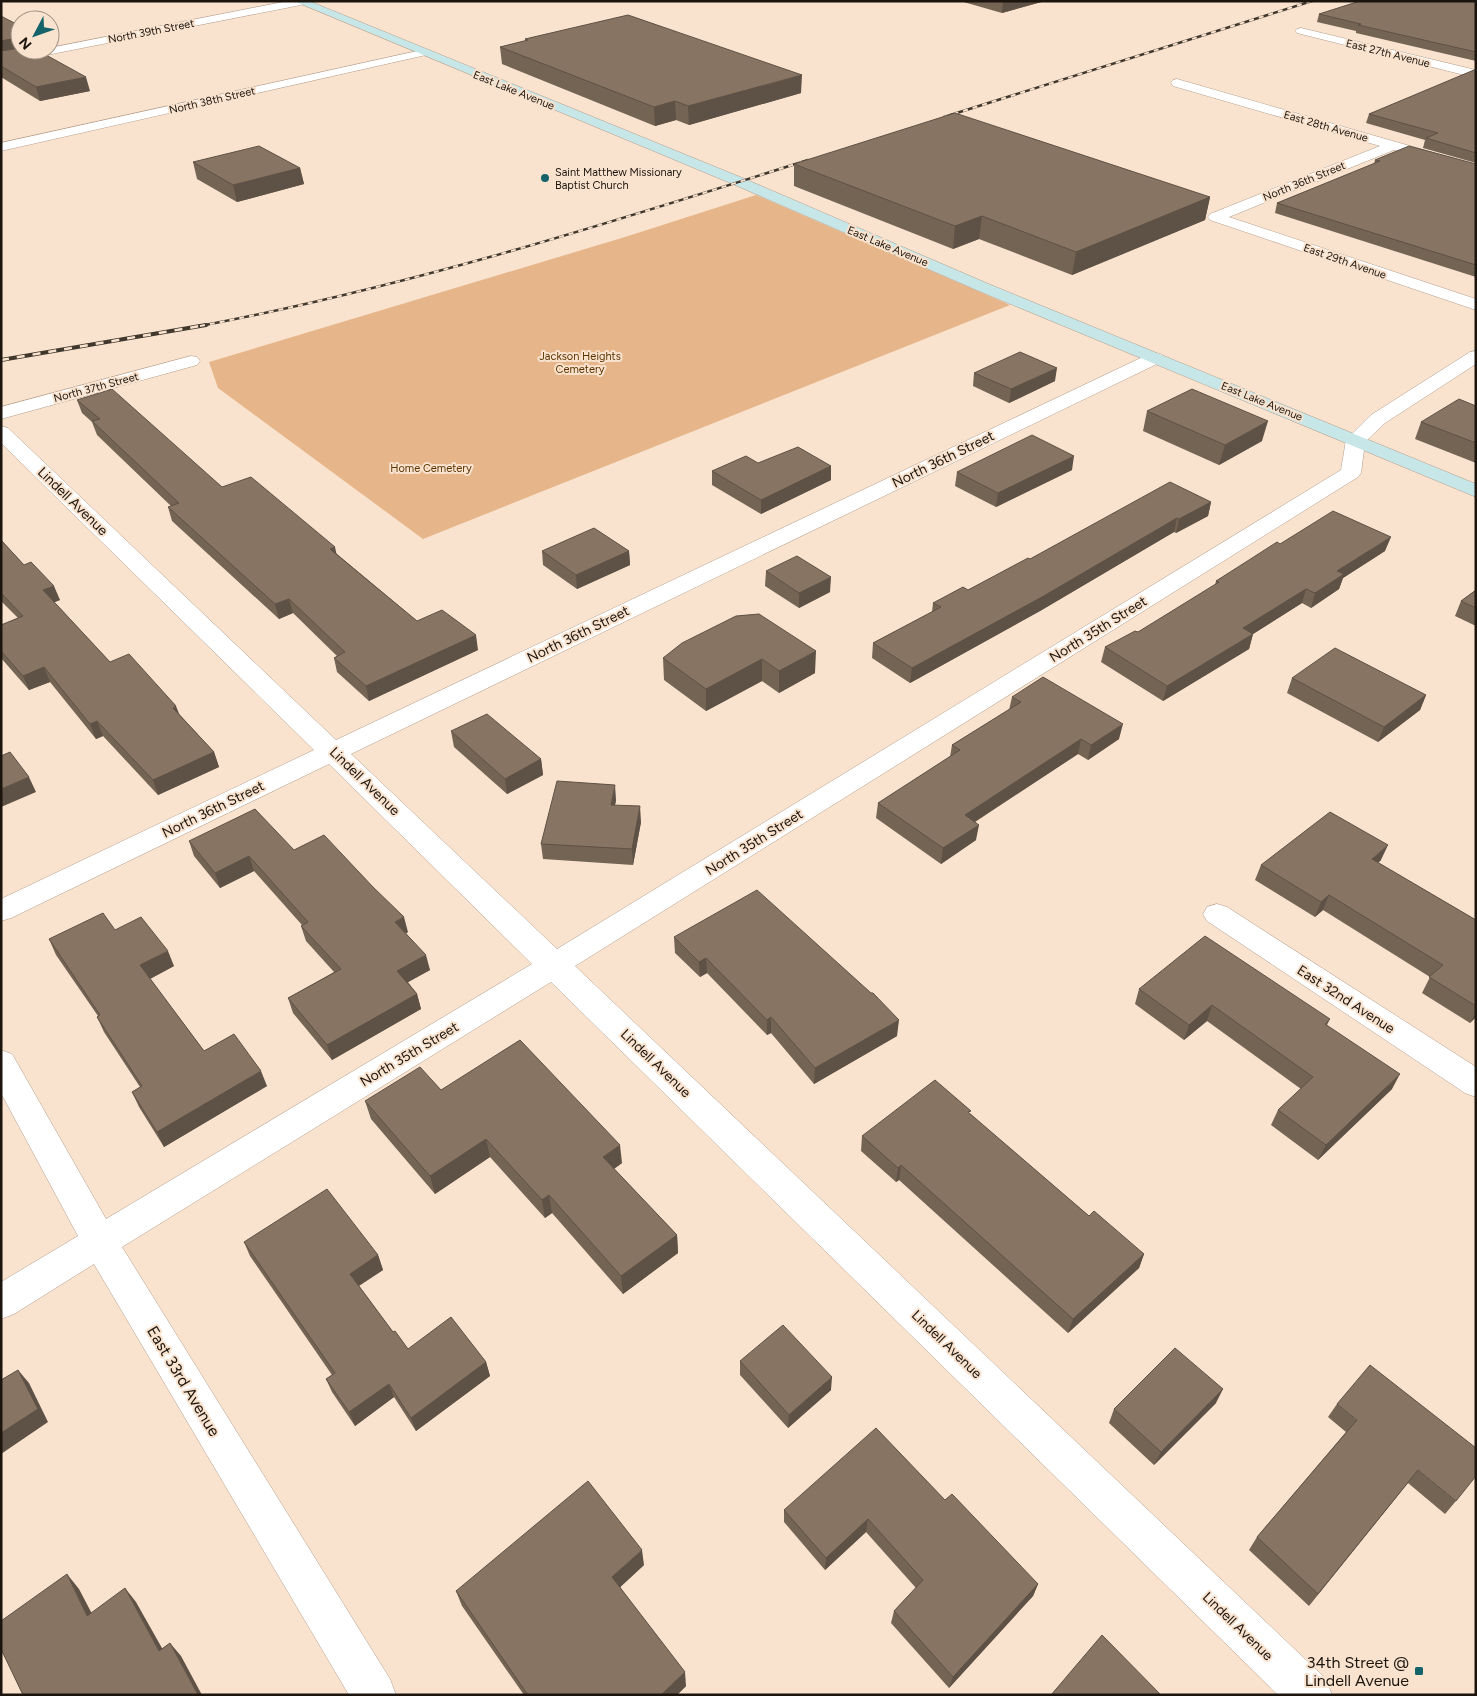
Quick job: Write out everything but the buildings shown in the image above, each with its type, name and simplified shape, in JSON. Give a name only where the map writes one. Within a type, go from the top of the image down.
[{"type":"street","name":"East Lake Avenue","points":[[300,2],[740,182],[985,288],[1476,491]]},
{"type":"street","name":"North 39th Street","points":[[1,61],[300,2]]},
{"type":"street","name":"East 27th Avenue","points":[[1301,32],[1476,74]]},
{"type":"street","name":"North 38th Street","points":[[1,146],[422,53]]},
{"type":"street","name":"East 28th Avenue","points":[[1177,83],[1476,169]]},
{"type":"street","name":"North 36th Street","points":[[1215,216],[1393,146]]},
{"type":"street","name":"East 29th Avenue","points":[[1215,216],[1476,304]]},
{"type":"street","points":[[1356,440],[1378,419],[1476,356]]},
{"type":"street","name":"North 36th Street","points":[[1,911],[1155,358]]},
{"type":"street","name":"North 37th Street","points":[[1,412],[191,361]]},
{"type":"street","name":"Lindell Avenue","points":[[1,432],[334,751],[1310,1695]]},
{"type":"street","name":"North 35th Street","points":[[1,1302],[554,965],[1351,473],[1356,440]]},
{"type":"street","name":"East 32nd Avenue","points":[[1217,914],[1476,1084]]},
{"type":"street","name":"East 33rd Avenue","points":[[1,1063],[100,1242],[374,1695]]},
{"type":"green space","name":"Jackson Heights Cemetery","points":[[756,195],[1010,305],[423,539],[218,388],[209,362],[625,237]]},
{"type":"railway","points":[[944,117],[1312,1]]},
{"type":"railway","points":[[200,326],[354,293],[430,273],[582,230],[808,160]]},
{"type":"railway","points":[[1,360],[206,325]]},
{"type":"place","name":"Saint Matthew Missionary Baptist Church","points":[[545,178]]},
{"type":"place","name":"34th Street @ Lindell Avenue","points":[[1419,1671]]},
{"type":"park label","name":"Home Cemetery","points":[[431,468]]}]
